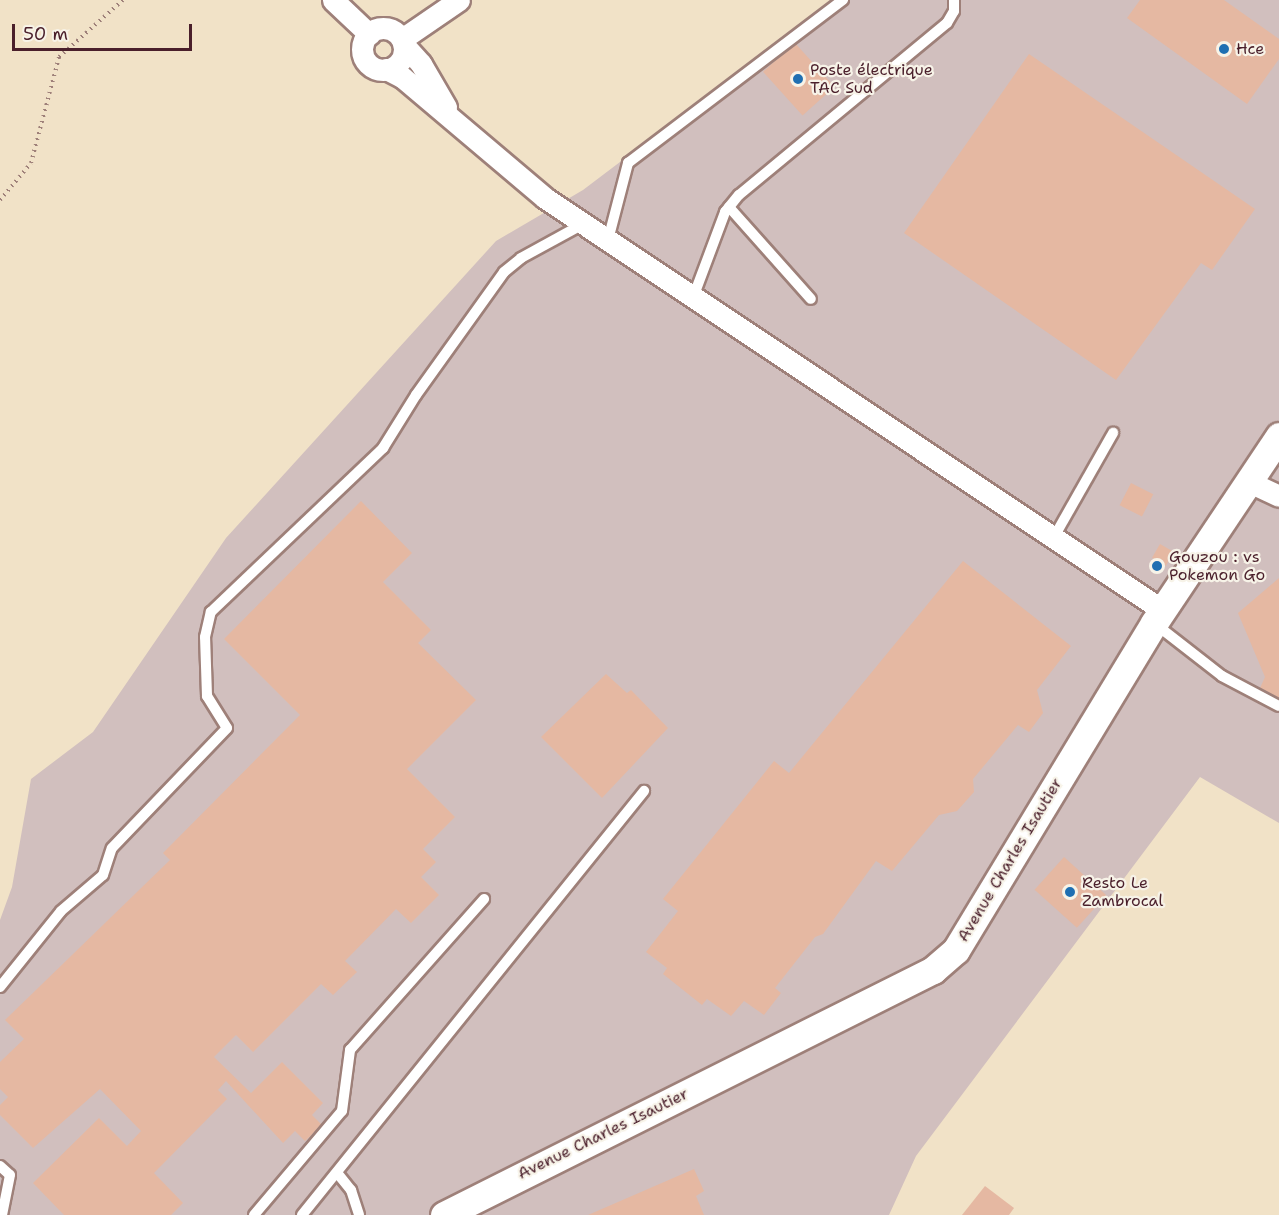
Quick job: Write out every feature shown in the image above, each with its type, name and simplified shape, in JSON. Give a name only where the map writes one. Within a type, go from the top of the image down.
[{"type":"street","points":[[333,0],[369,33]]},
{"type":"street","points":[[386,69],[402,58],[403,42],[459,0]]},
{"type":"street","points":[[458,126],[421,64],[403,42],[386,28],[369,33],[362,45],[364,58],[373,67],[386,69],[402,77],[458,126],[545,198],[694,295],[1054,537],[1158,616]]},
{"type":"street","name":"Avenue Charles Isautier","points":[[444,1215],[933,970],[956,950],[1158,616],[1279,436]]},
{"type":"street","points":[[1247,481],[1279,496]]},
{"type":"lane","points":[[609,240],[628,164],[843,0]]},
{"type":"lane","points":[[694,295],[729,207],[947,23],[954,11],[954,0]]},
{"type":"lane","points":[[729,207],[811,299]]},
{"type":"lane","points":[[0,987],[61,911],[103,875],[112,848],[227,728],[207,696],[206,637],[211,612],[383,448],[416,395],[504,272],[521,258],[583,224]]},
{"type":"lane","points":[[1054,537],[1113,433]]},
{"type":"lane","points":[[1158,616],[1222,676],[1279,706]]},
{"type":"lane","points":[[302,1215],[338,1174],[644,791]]},
{"type":"lane","points":[[254,1215],[342,1111],[350,1050],[484,898]]},
{"type":"lane","points":[[0,1166],[10,1175],[2,1215]]},
{"type":"lane","points":[[338,1174],[351,1190],[359,1215]]},
{"type":"path","points":[[0,200],[31,164],[59,57],[123,0]]},
{"type":"shaded area","points":[[834,0],[1279,0],[1279,823],[1200,777],[916,1156],[889,1215],[0,1215],[0,920],[12,887],[31,779],[93,732],[226,538],[496,241],[583,190]]},
{"type":"building","name":"Hce","points":[[1140,0],[1224,0],[1279,39],[1279,59],[1247,104],[1127,18]]},
{"type":"building","name":"Poste électrique TAC Sud","points":[[795,43],[834,87],[803,116],[763,72]]},
{"type":"building","points":[[1029,54],[1255,209],[1212,270],[1201,263],[1116,380],[904,233]]},
{"type":"building","points":[[1131,483],[1153,494],[1142,517],[1120,505]]},
{"type":"building","points":[[361,501],[412,553],[383,582],[431,630],[418,643],[476,700],[407,769],[455,817],[423,849],[436,862],[421,877],[439,895],[411,923],[396,909],[345,961],[357,972],[333,995],[321,984],[253,1052],[236,1035],[214,1057],[251,1093],[282,1062],[323,1103],[312,1115],[322,1125],[305,1141],[295,1131],[283,1143],[226,1081],[218,1090],[227,1099],[154,1173],[183,1203],[171,1215],[64,1215],[33,1183],[99,1118],[127,1146],[141,1131],[100,1089],[33,1148],[0,1115],[0,1105],[8,1097],[0,1089],[0,1062],[24,1039],[5,1020],[170,860],[163,853],[300,715],[224,639]]},
{"type":"building","points":[[1160,544],[1174,552],[1166,566],[1152,558]]},
{"type":"building","points":[[963,561],[1071,646],[1037,690],[1043,713],[1029,732],[1018,725],[973,779],[974,792],[957,811],[939,815],[892,871],[876,861],[823,934],[815,937],[775,988],[781,993],[764,1015],[744,1001],[731,1016],[707,999],[702,1005],[663,974],[667,968],[646,952],[678,911],[663,899],[774,761],[789,773]]},
{"type":"building","points":[[1279,578],[1279,698],[1260,688],[1265,677],[1238,613]]},
{"type":"building","points":[[606,674],[627,693],[631,690],[668,728],[602,798],[541,737]]},
{"type":"building","name":"Resto Le Zambrocal","points":[[1064,857],[1106,895],[1077,928],[1035,890]]},
{"type":"building","points":[[694,1169],[704,1191],[696,1196],[704,1215],[588,1215]]},
{"type":"building","points":[[985,1186],[1014,1208],[1009,1215],[962,1215]]},
{"type":"place","name":"Hce","points":[[1224,49]]},
{"type":"place","name":"Poste électrique TAC Sud","points":[[798,79]]},
{"type":"place","name":"Gouzou : vs Pokemon Go","points":[[1157,566]]},
{"type":"place","name":"Resto Le Zambrocal","points":[[1070,892]]}]
